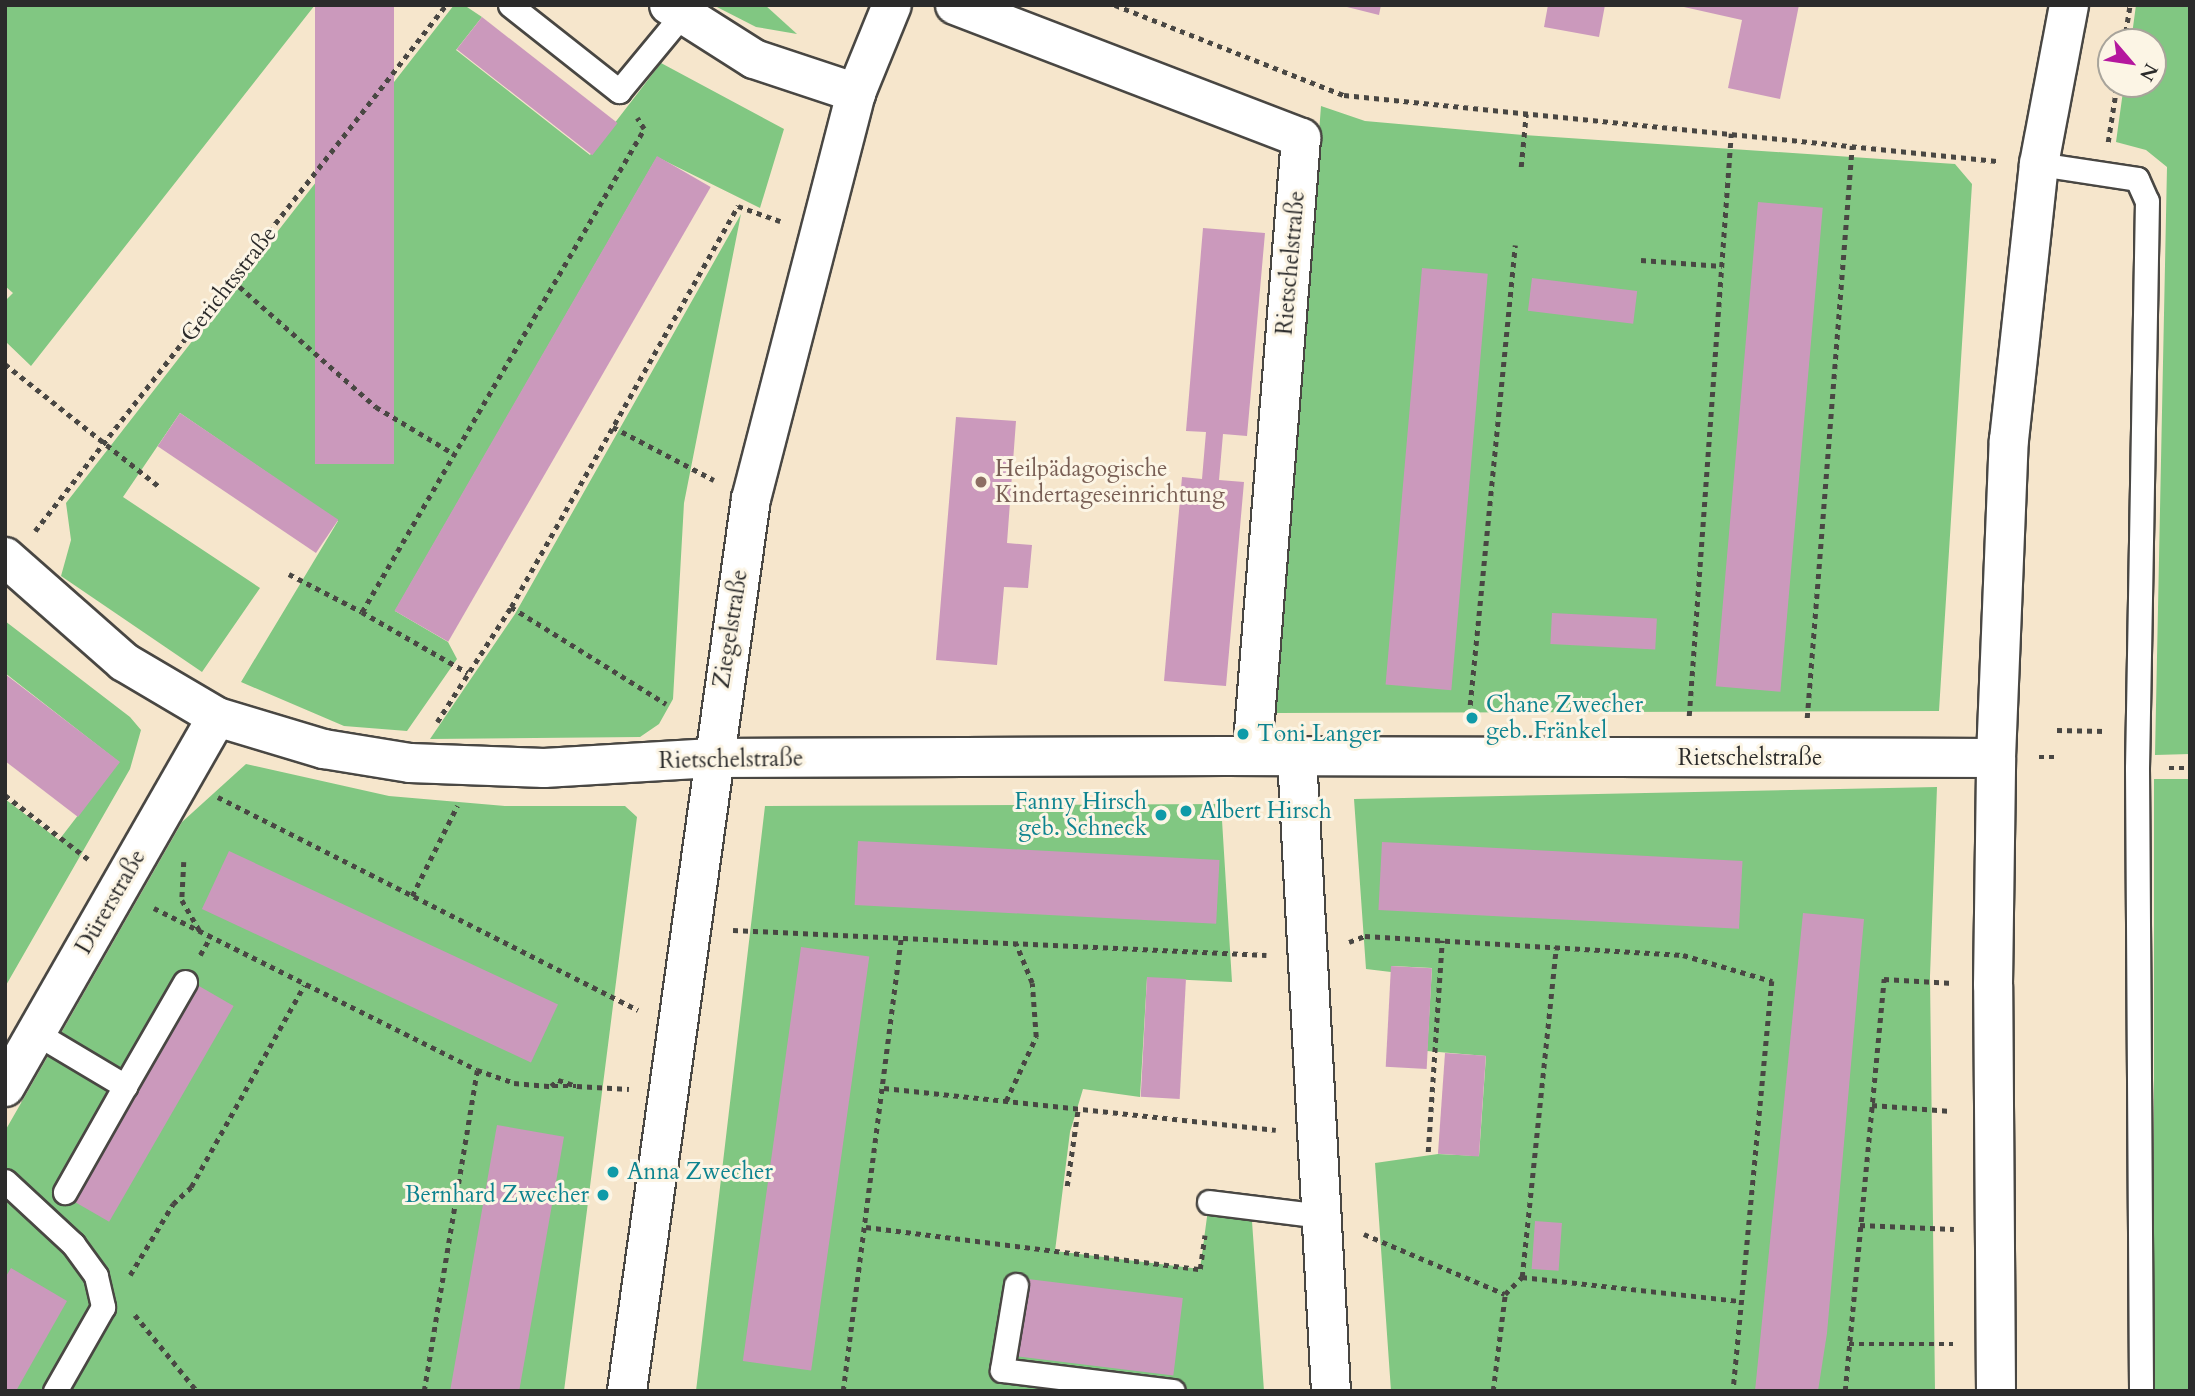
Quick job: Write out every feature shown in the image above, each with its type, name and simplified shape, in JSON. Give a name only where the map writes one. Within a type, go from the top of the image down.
[{"type":"street","name":"Ziegelstraße","points":[[627,1391],[751,499],[856,93],[892,5]]},
{"type":"street","name":"Rietschelstraße","points":[[955,5],[1301,138],[1252,756]]},
{"type":"street","points":[[1997,1391],[1993,1231],[1993,985],[1996,758],[2009,440],[2039,164],[2069,5]]},
{"type":"street","points":[[675,11],[754,59],[856,93]]},
{"type":"street","name":"Rietschelstraße","points":[[8,559],[124,662],[217,717],[324,749],[410,764],[544,768],[713,758],[1996,758]]},
{"type":"street","name":"Dürerstraße","points":[[5,1087],[217,717]]},
{"type":"street","points":[[1297,756],[1331,1391]]},
{"type":"lane","points":[[510,5],[619,91],[675,11]]},
{"type":"lane","points":[[2039,164],[2137,179],[2147,201],[2137,768],[2141,1391]]},
{"type":"lane","points":[[65,1192],[185,982]]},
{"type":"lane","points":[[36,1033],[125,1086]]},
{"type":"lane","points":[[5,1181],[73,1244],[96,1276],[103,1307],[55,1391]]},
{"type":"lane","points":[[1209,1202],[1322,1216]]},
{"type":"lane","points":[[1016,1284],[1002,1370],[1173,1391]]},
{"type":"path","name":"Gerichtsstraße","points":[[8,559],[104,444],[446,5]]},
{"type":"path","points":[[1115,5],[1344,95],[2039,164]]},
{"type":"path","points":[[2126,28],[2130,5]]},
{"type":"path","points":[[362,612],[644,129],[619,91]]},
{"type":"path","points":[[2111,124],[2115,98]]},
{"type":"path","points":[[1521,167],[1526,114]]},
{"type":"path","points":[[1686,758],[1731,134]]},
{"type":"path","points":[[1804,758],[1852,146]]},
{"type":"path","points":[[410,764],[511,607],[738,206],[818,236]]},
{"type":"path","points":[[1465,758],[1515,245]]},
{"type":"path","points":[[1641,260],[1722,266]]},
{"type":"path","points":[[232,280],[376,407],[454,454]]},
{"type":"path","points":[[5,364],[161,488]]},
{"type":"path","points":[[613,427],[751,499]]},
{"type":"path","points":[[289,574],[468,673]]},
{"type":"path","points":[[511,607],[666,704]]},
{"type":"path","points":[[2057,730],[2113,731]]},
{"type":"path","points":[[412,896],[456,810],[463,765]]},
{"type":"path","points":[[207,804],[218,785]]},
{"type":"path","points":[[5,795],[118,889],[304,986],[477,1070],[514,1083],[668,1090]]},
{"type":"path","points":[[212,795],[593,988]]},
{"type":"path","points":[[187,854],[182,900],[188,917],[210,938]]},
{"type":"path","points":[[690,927],[1308,957],[1365,936],[1683,955],[1772,981],[1733,1391]]},
{"type":"path","points":[[843,1391],[884,1088],[901,939]]},
{"type":"path","points":[[1428,1152],[1442,940]]},
{"type":"path","points":[[1006,1101],[1036,1037],[1032,983],[1016,944]]},
{"type":"path","points":[[1493,1391],[1504,1294],[1522,1277],[1556,947]]},
{"type":"path","points":[[1845,1391],[1884,979],[1993,985]]},
{"type":"path","points":[[123,1288],[173,1204],[191,1188],[304,986]]},
{"type":"path","points":[[424,1391],[477,1070]]},
{"type":"path","points":[[884,1088],[1317,1134]]},
{"type":"path","points":[[1872,1105],[1992,1114]]},
{"type":"path","points":[[1068,1186],[1078,1109]]},
{"type":"path","points":[[865,1227],[1200,1269],[1209,1202]]},
{"type":"path","points":[[1322,1216],[1504,1294]]},
{"type":"path","points":[[1860,1224],[1993,1231]]},
{"type":"path","points":[[1522,1277],[1741,1301]]},
{"type":"path","points":[[129,1308],[197,1391]]},
{"type":"path","points":[[1849,1344],[1996,1344]]},
{"type":"green space","points":[[7,5],[315,5],[31,366],[5,341],[5,301],[13,293],[5,286]]},
{"type":"green space","points":[[454,5],[464,5],[482,17],[456,50],[590,155],[661,63],[784,129],[760,208],[657,157],[395,611],[448,642],[457,659],[407,731],[344,726],[241,682],[338,521],[180,413],[123,497],[260,588],[202,672],[61,576],[71,540],[66,503]]},
{"type":"green space","points":[[713,5],[765,5],[797,34],[756,27]]},
{"type":"green space","points":[[2136,5],[2190,5],[2190,754],[2155,755],[2167,167],[2146,150],[2116,142],[2122,98],[2167,98],[2167,28],[2133,28]]},
{"type":"green space","points":[[1321,106],[1365,121],[1523,135],[1955,164],[1972,184],[1939,711],[1275,713]]},
{"type":"green space","points":[[741,214],[684,503],[673,699],[659,724],[640,737],[430,739],[515,614]]},
{"type":"green space","points":[[5,621],[130,717],[141,730],[130,769],[5,987],[5,799],[59,840],[119,762],[5,673]]},
{"type":"green space","points":[[246,764],[389,796],[505,806],[625,806],[637,817],[564,1391],[5,1391],[5,1131],[182,822]]},
{"type":"green space","points":[[2154,779],[2190,779],[2190,1391],[2154,1391]]},
{"type":"green space","points":[[1937,787],[1930,976],[1935,1391],[1391,1391],[1375,1163],[1438,1154],[1479,1156],[1486,1056],[1427,1051],[1432,968],[1392,966],[1391,972],[1366,969],[1354,799]]},
{"type":"green space","points":[[1221,804],[1232,982],[1147,978],[1140,1097],[1083,1089],[1070,1132],[1055,1251],[1200,1269],[1209,1202],[1251,1207],[1264,1391],[696,1391],[765,806]]},
{"type":"building","points":[[315,5],[394,5],[394,464],[315,464]]},
{"type":"building","points":[[1339,5],[1381,5],[1379,15]]},
{"type":"building","points":[[1548,5],[1605,5],[1599,37],[1544,27]]},
{"type":"building","points":[[1675,5],[1799,5],[1780,99],[1728,88],[1742,20]]},
{"type":"building","points":[[482,17],[618,123],[592,155],[457,49]]},
{"type":"building","points":[[657,156],[711,187],[448,642],[395,611]]},
{"type":"building","points":[[1758,202],[1823,208],[1780,692],[1716,686]]},
{"type":"building","points":[[1203,228],[1265,233],[1247,436],[1223,434],[1219,480],[1244,482],[1226,686],[1164,681],[1182,477],[1202,479],[1206,432],[1186,431]]},
{"type":"building","points":[[1422,268],[1488,274],[1451,690],[1386,684]]},
{"type":"building","points":[[1532,278],[1637,291],[1633,324],[1528,311]]},
{"type":"building","points":[[180,413],[338,520],[316,553],[158,446]]},
{"type":"building","name":"Heilpädagogische Kindertageseinrichtung","points":[[956,417],[1016,421],[1007,543],[1032,545],[1028,588],[1004,587],[997,665],[936,660]]},
{"type":"building","points":[[1552,613],[1657,618],[1655,649],[1550,644]]},
{"type":"building","points":[[5,674],[120,762],[78,817],[5,761]]},
{"type":"building","points":[[858,841],[1220,860],[1216,924],[855,905]]},
{"type":"building","points":[[1382,842],[1743,861],[1739,929],[1378,910]]},
{"type":"building","points":[[229,851],[558,1004],[531,1062],[202,909]]},
{"type":"building","points":[[1803,913],[1864,919],[1827,1333],[1818,1391],[1755,1391]]},
{"type":"building","points":[[801,947],[869,957],[811,1371],[743,1361]]},
{"type":"building","points":[[1391,966],[1432,968],[1427,1069],[1386,1067]]},
{"type":"building","points":[[1147,977],[1186,979],[1180,1099],[1141,1097]]},
{"type":"building","points":[[199,986],[234,1006],[109,1222],[74,1202]]},
{"type":"building","points":[[1445,1053],[1486,1056],[1479,1157],[1438,1154]]},
{"type":"building","points":[[497,1125],[564,1137],[519,1391],[450,1391]]},
{"type":"building","points":[[1535,1221],[1562,1223],[1559,1271],[1532,1269]]},
{"type":"building","points":[[11,1268],[67,1301],[16,1391],[5,1391],[5,1278]]},
{"type":"building","points":[[1028,1279],[1183,1298],[1173,1375],[1018,1356]]},
{"type":"place","name":"Heilpädagogische Kindertageseinrichtung","points":[[981,482]]},
{"type":"place","name":"Chane Zwecher geb. Fränkel","points":[[1472,718]]},
{"type":"place","name":"Toni Langer","points":[[1243,734]]},
{"type":"place","name":"Albert Hirsch","points":[[1186,811]]},
{"type":"place","name":"Fanny Hirsch geb. Schneck","points":[[1161,815]]},
{"type":"place","name":"Anna Zwecher","points":[[613,1172]]},
{"type":"place","name":"Bernhard Zwecher","points":[[603,1195]]}]
